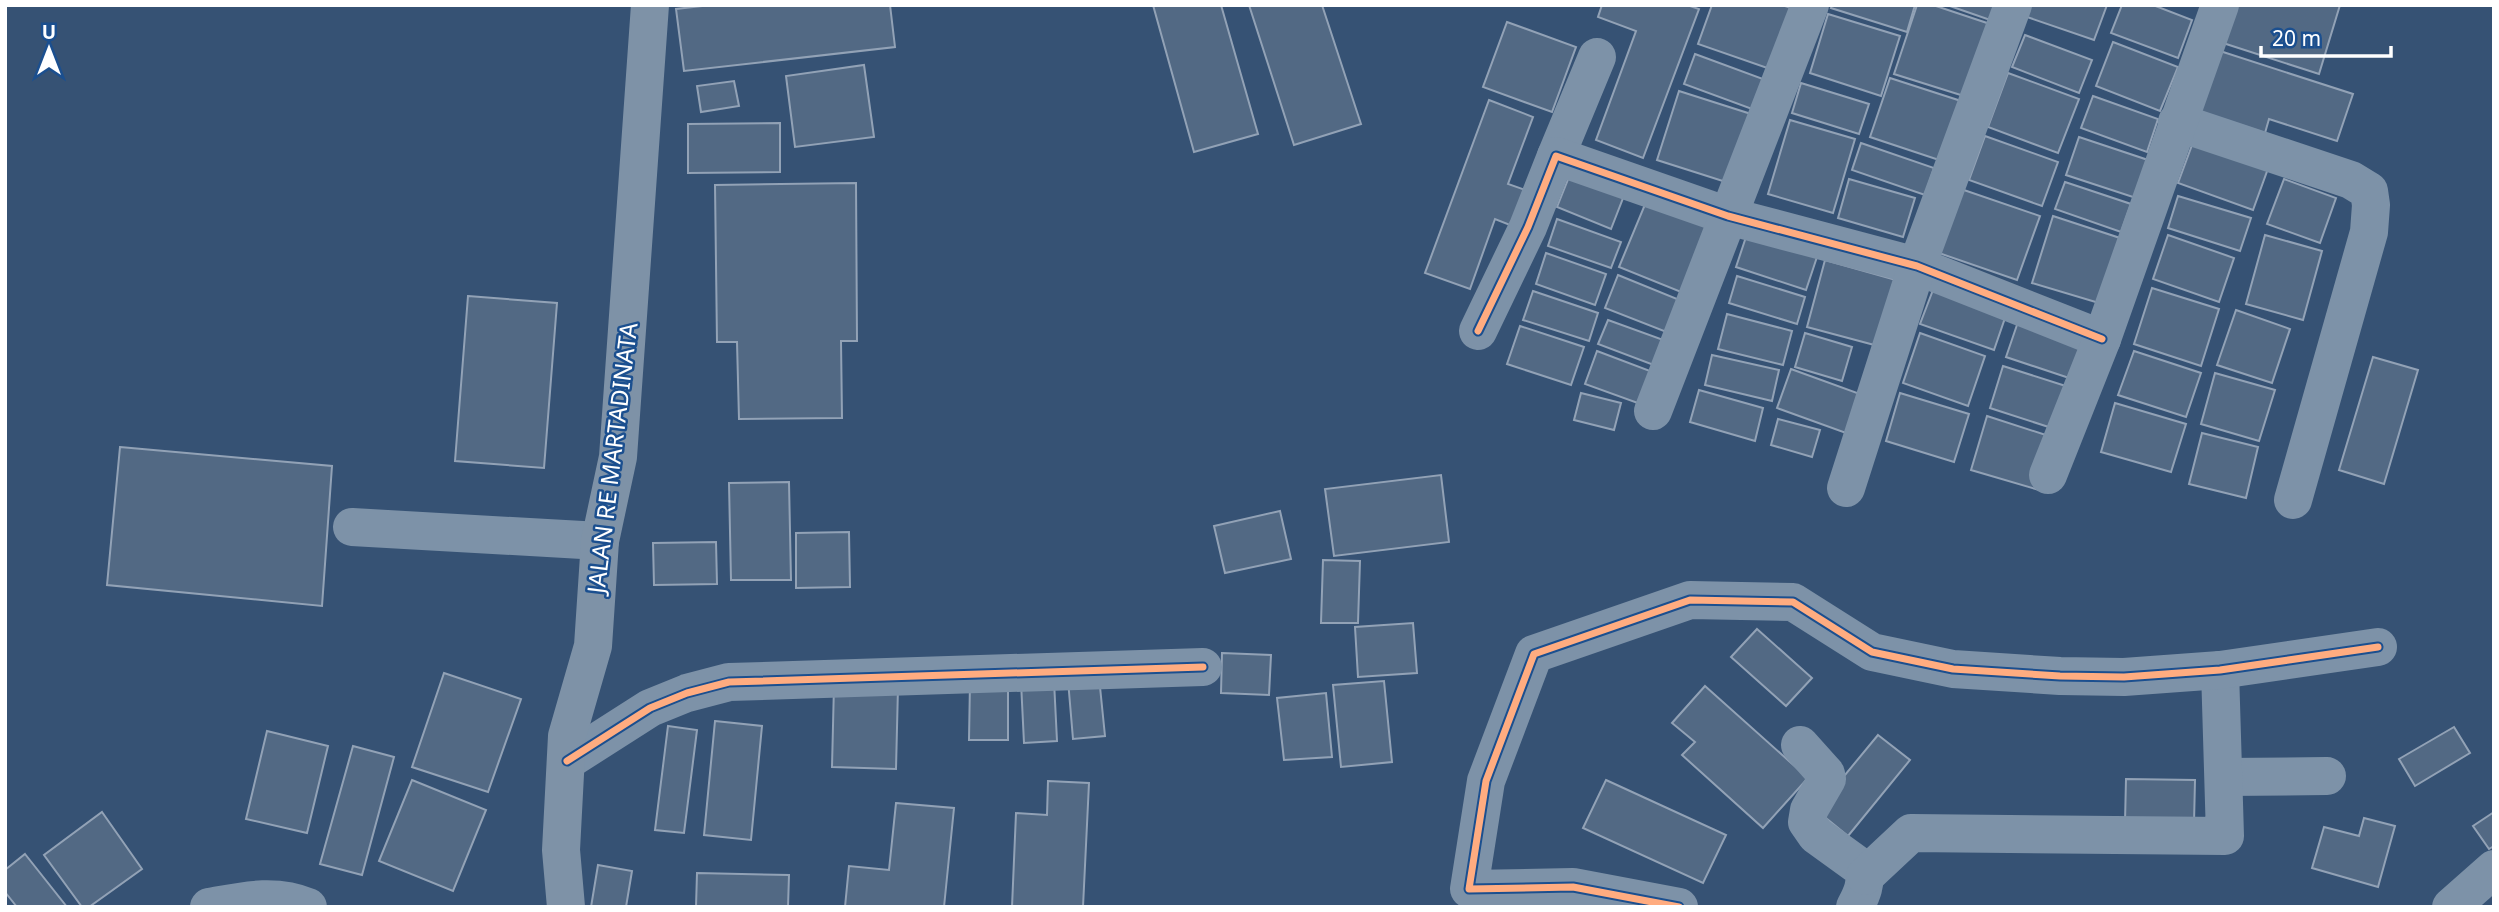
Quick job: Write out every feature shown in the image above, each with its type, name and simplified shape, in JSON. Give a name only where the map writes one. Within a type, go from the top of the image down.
[{"type":"highway","name":"JALAN RE MARTADINATA","points":[[566,907],[561,850],[567,749],[593,646],[600,541],[618,457],[650,5]]},
{"type":"street","points":[[1653,411],[1810,5]]},
{"type":"street","points":[[1846,488],[1917,266],[2012,5]]},
{"type":"street","points":[[2048,475],[2102,340],[2220,5]]},
{"type":"street","points":[[1478,331],[1528,227],[1597,57]]},
{"type":"street","points":[[2177,122],[2351,180],[2369,191],[2369,232],[2293,500]]},
{"type":"street","points":[[1556,156],[1728,216],[1917,266],[2102,340]]},
{"type":"street","points":[[352,527],[600,541]]},
{"type":"street","points":[[1679,907],[1573,887],[1469,889],[1486,781],[1534,654],[1690,600],[1793,602],[1872,652],[1954,669],[2124,677],[2220,670],[2378,647]]},
{"type":"street","points":[[567,749],[687,692],[729,682],[1203,667]]},
{"type":"street","points":[[1860,891],[1911,833],[2225,836],[2220,670]]},
{"type":"street","points":[[1800,745],[1826,774],[1827,779],[1809,810],[1807,822],[1816,835],[1863,869],[1860,891]]},
{"type":"street","points":[[2224,777],[2327,776]]},
{"type":"street","points":[[2451,907],[2494,869]]},
{"type":"street","points":[[209,907],[255,898],[282,900],[308,907]]},
{"type":"building","points":[[711,5],[890,5],[895,47],[684,71],[676,9]]},
{"type":"building","points":[[1153,5],[1221,5],[1258,134],[1194,152]]},
{"type":"building","points":[[1249,5],[1322,5],[1361,124],[1294,145]]},
{"type":"building","points":[[1602,5],[1687,5],[1699,9],[1643,158],[1596,140],[1636,31],[1598,17]]},
{"type":"building","points":[[1712,5],[1782,5],[1794,9],[1773,70],[1698,44]]},
{"type":"building","points":[[1832,5],[1915,5],[1907,32],[1831,8]]},
{"type":"building","points":[[1917,5],[1933,5],[1990,24],[1967,97],[1894,74]]},
{"type":"building","points":[[1947,5],[1999,5],[1993,21]]},
{"type":"building","points":[[2031,5],[2107,5],[2094,40],[2027,17]]},
{"type":"building","points":[[2122,5],[2153,5],[2192,20],[2178,58],[2111,33]]},
{"type":"building","points":[[2232,5],[2340,5],[2319,74],[2220,42]]},
{"type":"building","points":[[1828,14],[1900,36],[1881,96],[1810,73]]},
{"type":"building","points":[[1507,22],[1576,47],[1552,112],[1483,87]]},
{"type":"building","points":[[2025,35],[2092,60],[2079,93],[2012,67]]},
{"type":"building","points":[[2113,42],[2178,67],[2160,111],[2096,86]]},
{"type":"building","points":[[2220,51],[2353,94],[2337,141],[2269,119],[2263,140],[2198,119]]},
{"type":"building","points":[[1695,54],[1763,79],[1752,109],[1684,84]]},
{"type":"building","points":[[864,65],[874,137],[795,147],[786,76]]},
{"type":"building","points":[[2008,73],[2079,99],[2058,153],[1988,127]]},
{"type":"building","points":[[1890,78],[1961,101],[1942,161],[1870,137]]},
{"type":"building","points":[[734,81],[739,106],[701,112],[697,86]]},
{"type":"building","points":[[1801,83],[1869,104],[1859,134],[1792,113]]},
{"type":"building","points":[[1679,91],[1751,114],[1729,183],[1657,160]]},
{"type":"building","points":[[2093,96],[2158,119],[2147,152],[2081,128]]},
{"type":"building","points":[[1489,100],[1533,117],[1508,184],[1528,191],[1515,227],[1495,219],[1470,289],[1425,273]]},
{"type":"building","points":[[1790,120],[1855,139],[1833,213],[1768,194]]},
{"type":"building","points":[[780,123],[780,172],[688,173],[688,124]]},
{"type":"building","points":[[1985,136],[2058,162],[2042,206],[1969,180]]},
{"type":"building","points":[[2079,137],[2148,160],[2136,198],[2066,175]]},
{"type":"building","points":[[2195,137],[2270,163],[2253,210],[2178,183]]},
{"type":"building","points":[[1861,143],[1934,168],[1925,195],[1852,170]]},
{"type":"building","points":[[1571,172],[1625,193],[1611,229],[1557,207]]},
{"type":"building","points":[[1849,179],[1915,198],[1903,237],[1838,218]]},
{"type":"building","points":[[2284,179],[2336,198],[2320,243],[2267,224]]},
{"type":"building","points":[[2065,182],[2131,204],[2121,232],[2055,209]]},
{"type":"building","points":[[856,183],[857,341],[841,341],[842,418],[739,419],[737,342],[717,342],[715,185]]},
{"type":"building","points":[[1958,188],[2040,216],[2017,280],[1936,252]]},
{"type":"building","points":[[2178,196],[2251,218],[2240,251],[2168,228]]},
{"type":"building","points":[[1646,202],[1713,229],[1686,294],[1619,267]]},
{"type":"building","points":[[2053,216],[2120,238],[2099,303],[2032,283]]},
{"type":"building","points":[[1557,219],[1621,242],[1611,268],[1548,246]]},
{"type":"building","points":[[1747,234],[1817,257],[1806,290],[1736,267]]},
{"type":"building","points":[[2168,235],[2234,258],[2219,302],[2153,279]]},
{"type":"building","points":[[2265,235],[2322,251],[2303,320],[2246,304]]},
{"type":"building","points":[[1546,253],[1606,274],[1595,305],[1536,284]]},
{"type":"building","points":[[1825,260],[1896,280],[1878,346],[1807,327]]},
{"type":"building","points":[[1618,275],[1682,301],[1669,333],[1605,308]]},
{"type":"building","points":[[1737,276],[1805,297],[1797,324],[1729,303]]},
{"type":"building","points":[[2152,288],[2219,309],[2201,366],[2134,344]]},
{"type":"building","points":[[1933,290],[2006,315],[1994,350],[1920,324]]},
{"type":"building","points":[[1533,291],[1598,313],[1589,341],[1523,320]]},
{"type":"building","points":[[468,296],[557,303],[544,468],[455,461]]},
{"type":"building","points":[[2236,310],[2290,329],[2272,383],[2217,365]]},
{"type":"building","points":[[1727,314],[1792,331],[1783,365],[1718,349]]},
{"type":"building","points":[[2019,319],[2090,344],[2078,381],[2006,357]]},
{"type":"building","points":[[1608,320],[1669,342],[1659,367],[1598,344]]},
{"type":"building","points":[[1520,326],[1584,347],[1571,385],[1507,364]]},
{"type":"building","points":[[1805,333],[1852,347],[1842,381],[1795,367]]},
{"type":"building","points":[[1920,333],[1985,356],[1968,406],[1903,383]]},
{"type":"building","points":[[1597,351],[1658,374],[1646,406],[1585,384]]},
{"type":"building","points":[[2134,351],[2201,373],[2186,417],[2118,395]]},
{"type":"building","points":[[1712,355],[1779,370],[1772,401],[1705,385]]},
{"type":"building","points":[[2373,357],[2418,370],[2384,484],[2339,470]]},
{"type":"building","points":[[2003,366],[2075,389],[2061,431],[1990,408]]},
{"type":"building","points":[[1791,369],[1860,394],[1846,433],[1777,408]]},
{"type":"building","points":[[2215,373],[2275,390],[2259,441],[2201,424]]},
{"type":"building","points":[[1699,390],[1763,408],[1755,441],[1690,422]]},
{"type":"building","points":[[1581,393],[1621,403],[1614,430],[1574,420]]},
{"type":"building","points":[[1900,393],[1969,414],[1954,462],[1886,441]]},
{"type":"building","points":[[2115,403],[2186,424],[2171,472],[2101,452]]},
{"type":"building","points":[[1987,416],[2055,438],[2039,490],[1971,470]]},
{"type":"building","points":[[1778,419],[1820,430],[1812,457],[1771,445]]},
{"type":"building","points":[[2202,433],[2258,447],[2246,498],[2189,484]]},
{"type":"building","points":[[120,447],[332,466],[322,606],[107,585]]},
{"type":"building","points":[[1441,475],[1449,542],[1334,556],[1325,489]]},
{"type":"building","points":[[789,482],[791,580],[731,580],[729,483]]},
{"type":"building","points":[[1280,511],[1291,559],[1225,573],[1214,526]]},
{"type":"building","points":[[849,532],[850,587],[796,588],[796,533]]},
{"type":"building","points":[[716,542],[717,584],[654,585],[653,543]]},
{"type":"building","points":[[1323,560],[1360,561],[1358,623],[1321,623]]},
{"type":"building","points":[[1413,623],[1417,673],[1358,677],[1355,627]]},
{"type":"building","points":[[1757,629],[1812,678],[1786,706],[1731,657]]},
{"type":"building","points":[[1222,653],[1271,655],[1269,695],[1221,693]]},
{"type":"building","points":[[444,673],[521,699],[488,792],[412,767]]},
{"type":"building","points":[[1099,677],[1105,736],[1073,739],[1068,680]]},
{"type":"building","points":[[1054,681],[1057,741],[1024,743],[1021,682]]},
{"type":"building","points":[[1384,681],[1392,762],[1341,767],[1333,685]]},
{"type":"building","points":[[970,682],[1008,683],[1008,740],[969,740]]},
{"type":"building","points":[[834,685],[898,687],[896,769],[832,767]]},
{"type":"building","points":[[1705,686],[1808,778],[1763,828],[1682,755],[1695,742],[1672,723]]},
{"type":"building","points":[[1326,693],[1332,757],[1284,760],[1277,698]]},
{"type":"building","points":[[715,721],[762,726],[751,840],[704,835]]},
{"type":"building","points":[[668,726],[697,730],[684,833],[655,830]]},
{"type":"building","points":[[2454,727],[2470,753],[2415,786],[2399,759]]},
{"type":"building","points":[[267,731],[328,746],[307,833],[246,819]]},
{"type":"building","points":[[1878,735],[1910,760],[1848,836],[1816,810]]},
{"type":"building","points":[[353,746],[394,757],[362,875],[320,864]]},
{"type":"building","points":[[2126,779],[2195,780],[2194,823],[2125,822]]},
{"type":"building","points":[[412,780],[486,810],[453,891],[379,861]]},
{"type":"building","points":[[1606,780],[1726,835],[1703,883],[1583,828]]},
{"type":"building","points":[[1048,781],[1089,783],[1083,907],[1012,907],[1016,813],[1047,815]]},
{"type":"building","points":[[896,803],[954,808],[944,907],[845,907],[849,866],[889,870]]},
{"type":"building","points":[[102,812],[142,869],[89,907],[82,907],[44,855]]},
{"type":"building","points":[[2494,812],[2494,846],[2489,849],[2473,826]]},
{"type":"building","points":[[2364,818],[2395,826],[2378,887],[2312,868],[2324,827],[2359,836]]},
{"type":"building","points":[[25,854],[67,907],[17,907],[5,892],[5,870]]},
{"type":"building","points":[[598,865],[632,871],[626,907],[591,907]]},
{"type":"building","points":[[697,873],[789,875],[788,907],[696,907]]},
{"type":"cycle path","points":[[1478,331],[1528,227],[1556,156],[1728,216],[1917,266],[2102,339]]},
{"type":"cycle path","points":[[1679,907],[1573,887],[1469,889],[1486,781],[1534,654],[1690,600],[1793,602],[1872,652],[1953,669],[2124,677],[2220,670],[2378,647]]},
{"type":"cycle path","points":[[567,761],[650,708],[687,693],[729,682],[1203,667]]}]
